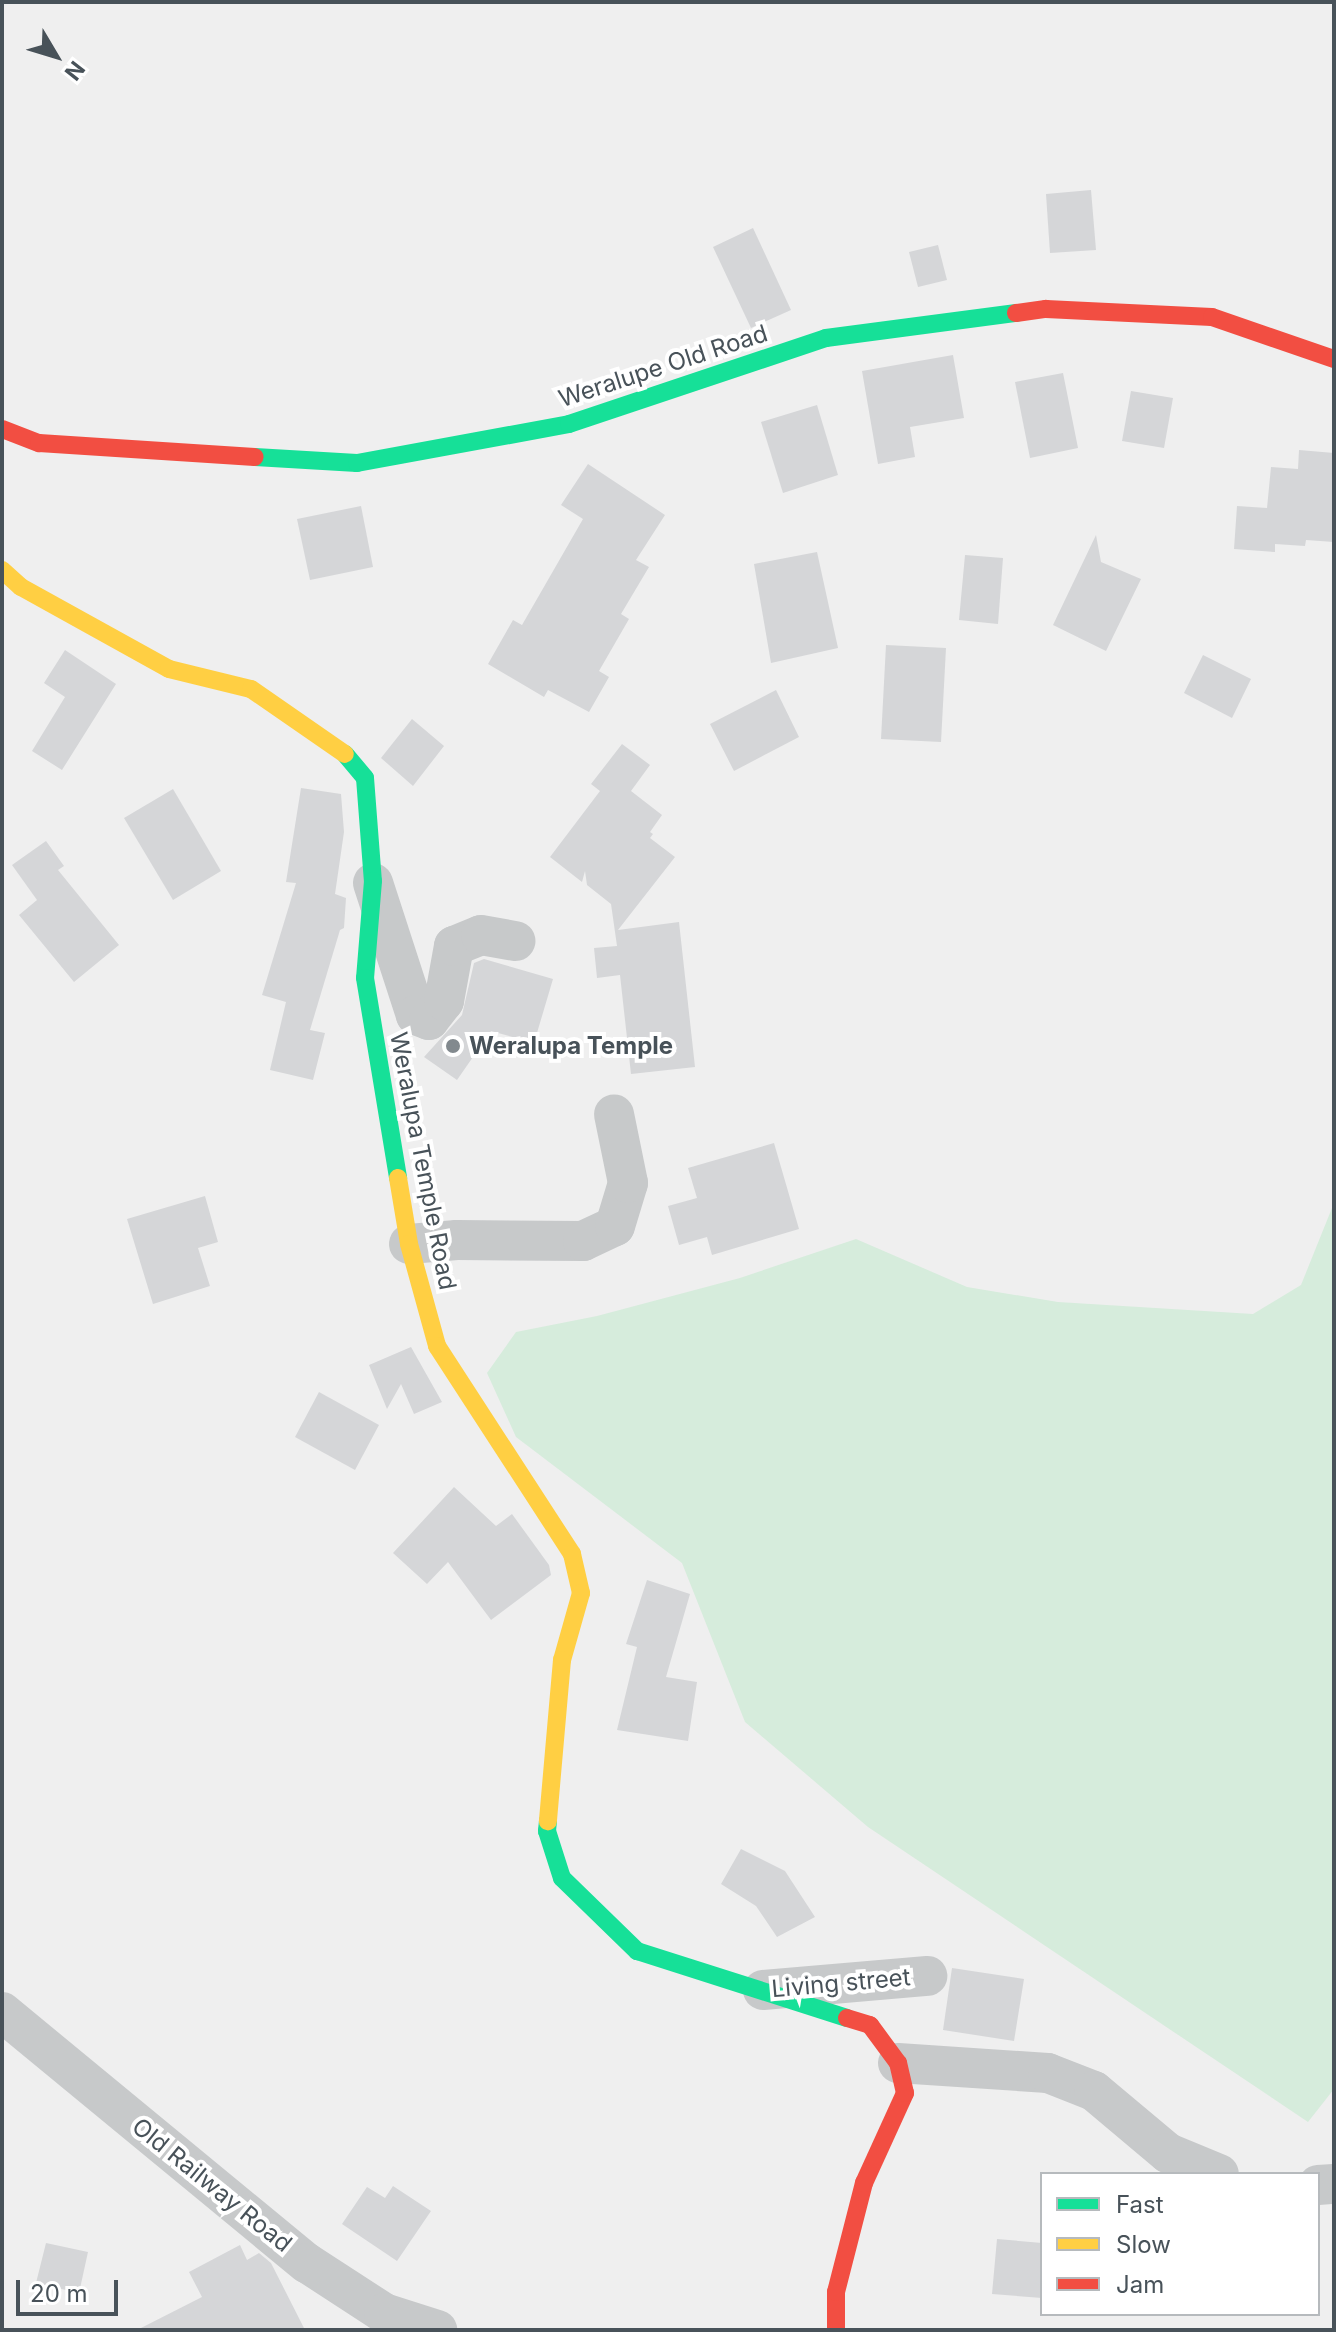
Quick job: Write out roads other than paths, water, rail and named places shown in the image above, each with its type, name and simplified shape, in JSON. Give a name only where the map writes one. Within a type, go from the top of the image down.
[{"type":"street","name":"Weralupe Old Road","points":[[2,429],[39,443],[357,463],[569,424],[826,338],[1046,309],[1212,317],[1334,359]]},
{"type":"street","name":"Weralupa Temple Road","points":[[2,570],[21,587],[169,669],[251,689],[345,754],[365,778],[373,881],[365,978],[409,1244],[437,1346],[572,1554],[581,1593],[562,1660],[547,1831],[562,1878],[637,1951],[870,2025],[898,2063]]},
{"type":"street","points":[[373,881],[416,1015],[429,1020],[444,1001],[454,946],[481,935],[515,941]]},
{"type":"street","points":[[409,1244],[457,1240],[583,1241],[615,1226],[628,1183],[614,1114]]},
{"type":"street","name":"Living street","points":[[755,1990],[927,1976]]},
{"type":"street","name":"Old Railway Road","points":[[2,2012],[307,2263],[384,2313],[437,2330]]},
{"type":"street","points":[[836,2330],[836,2292],[864,2183],[905,2093],[898,2063],[1048,2073],[1094,2091],[1168,2153],[1214,2172]]},
{"type":"place","name":"Weralupa Temple","points":[[453,1046]]}]
